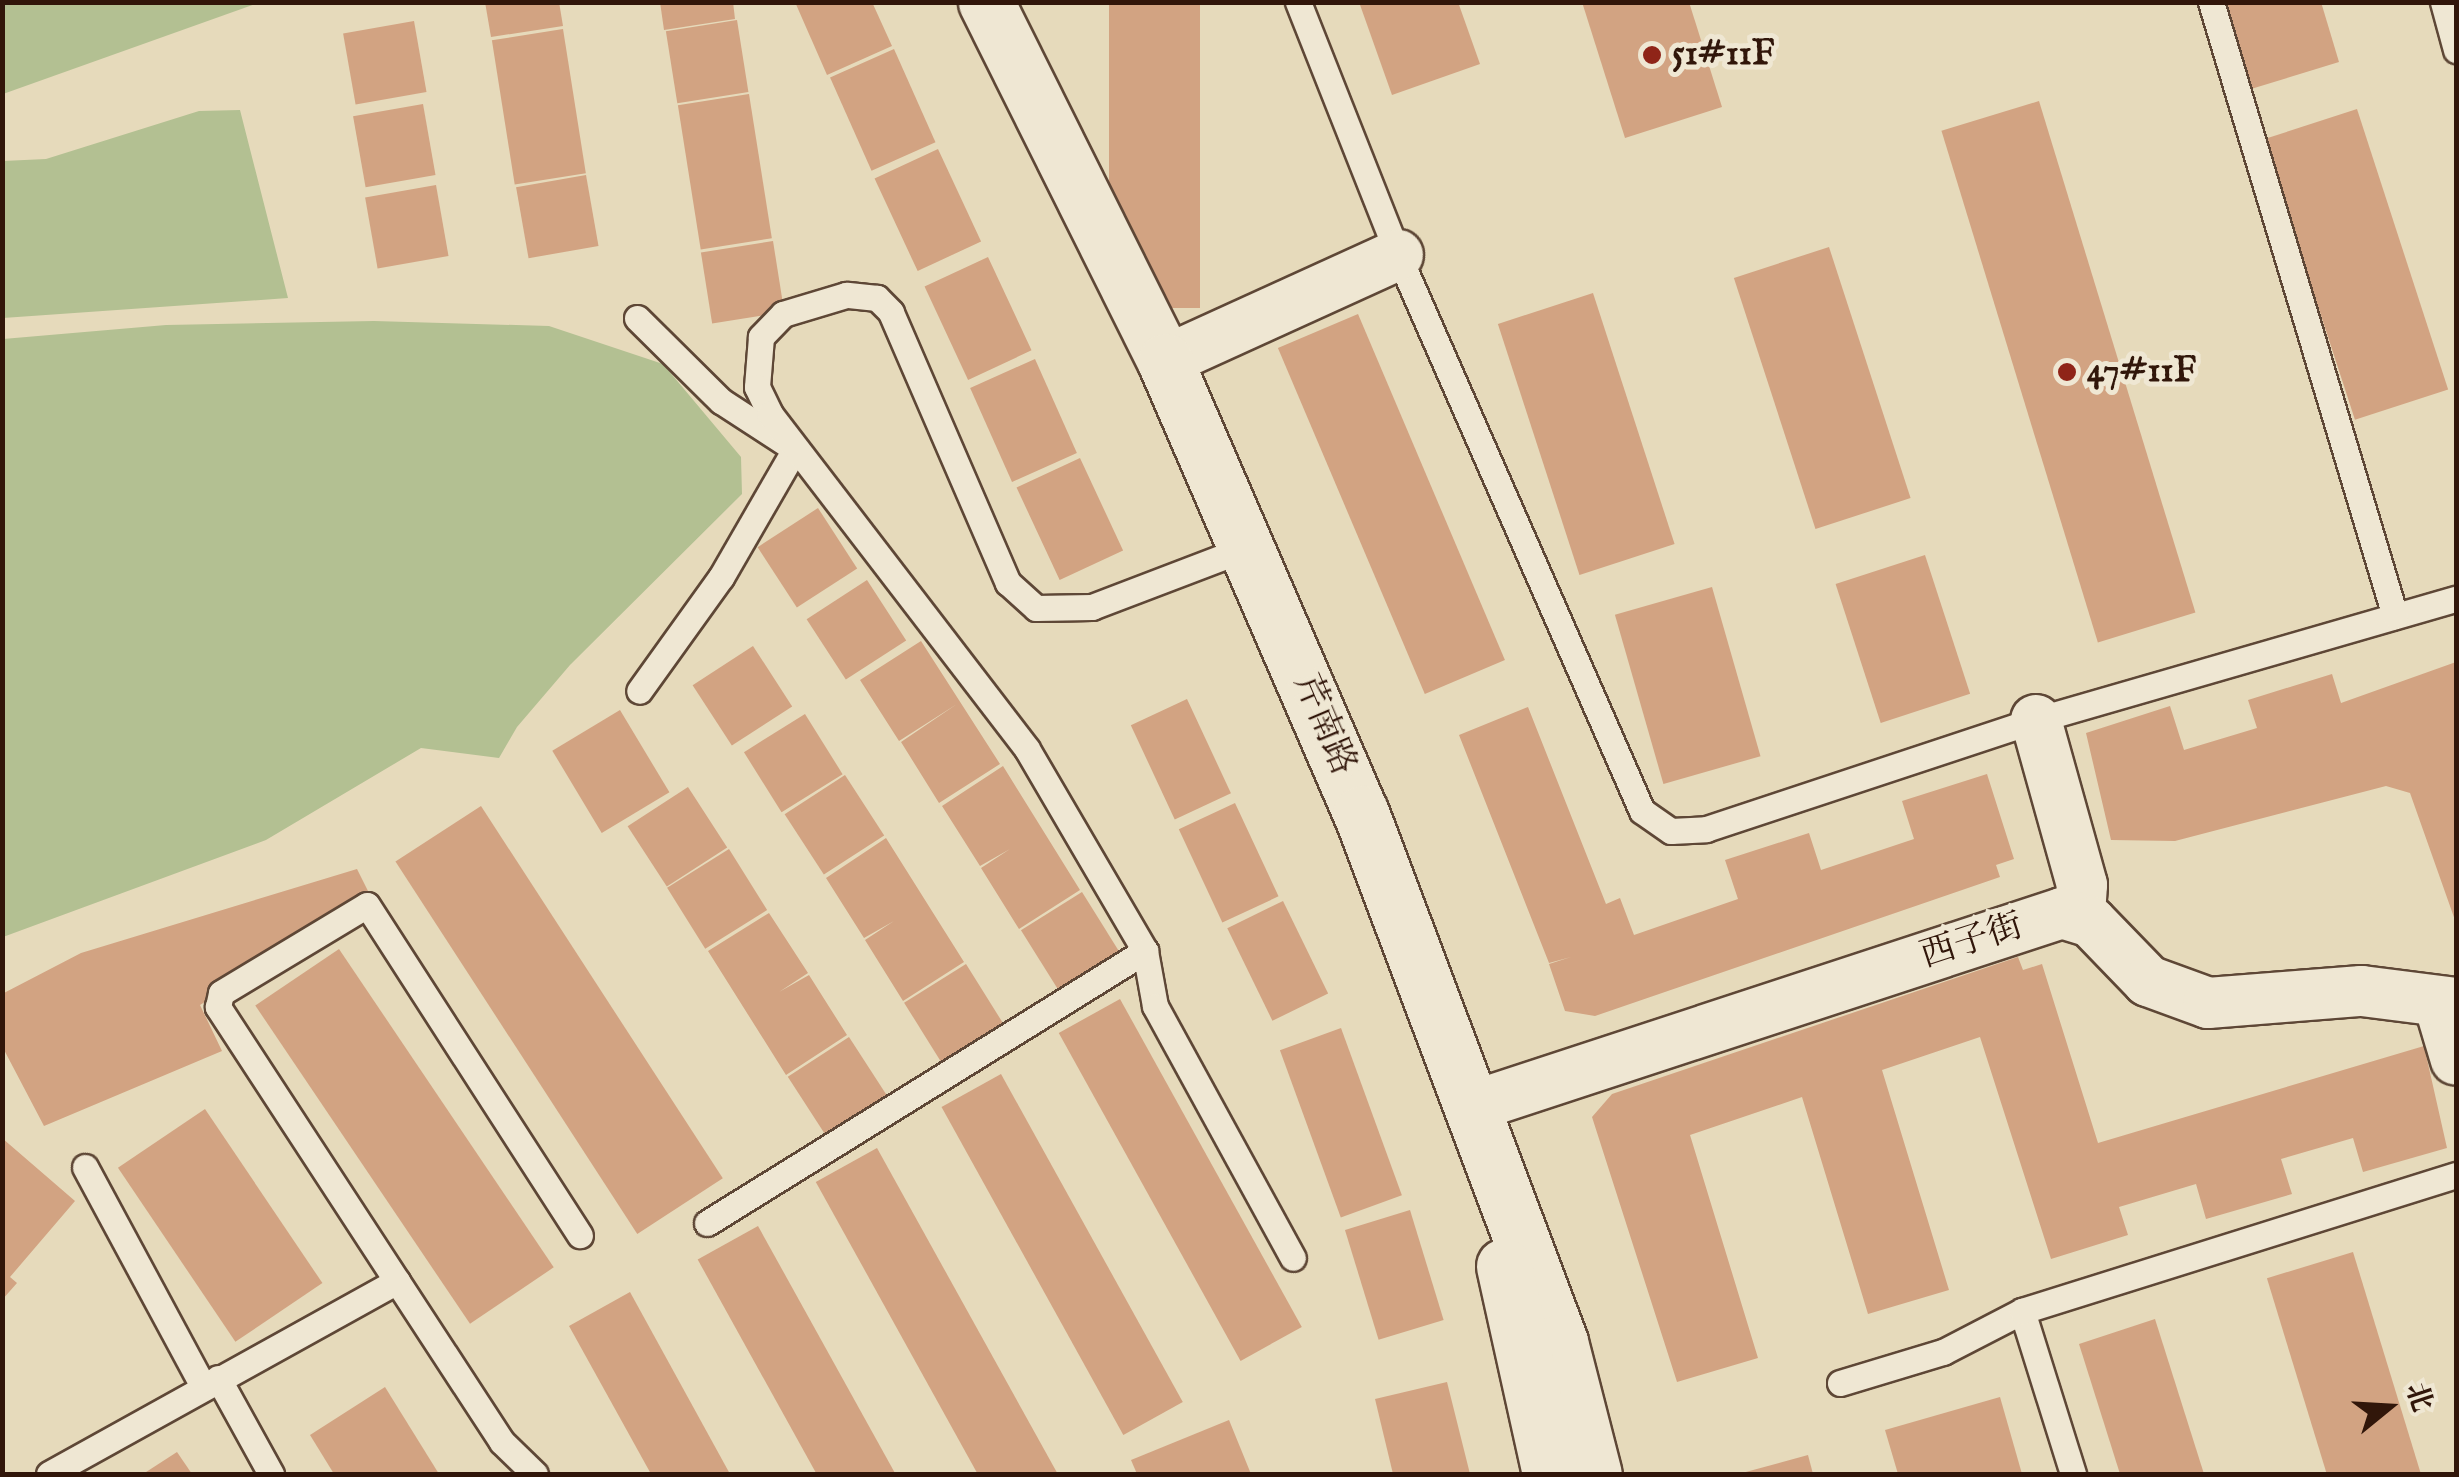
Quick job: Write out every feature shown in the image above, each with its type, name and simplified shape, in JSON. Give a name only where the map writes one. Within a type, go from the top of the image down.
[{"type":"main road","name":"芹南路","points":[[986,2],[1165,361],[1248,547],[1474,1106],[1560,1342],[1594,1474]]},
{"type":"main road","points":[[1474,1106],[1550,1474]]},
{"type":"street","points":[[1165,361],[1398,254]]},
{"type":"street","points":[[2036,720],[2082,885],[2080,914],[2148,981],[2195,1000],[2227,1005],[2362,990],[2448,1003],[2456,1060]]},
{"type":"street","name":"西子街","points":[[1474,1106],[2036,921],[2080,914]]},
{"type":"lane","points":[[1298,2],[1398,254],[1642,811],[1672,831],[1706,829],[2036,720],[2456,600]]},
{"type":"lane","points":[[2211,2],[2395,616]]},
{"type":"lane","points":[[2443,2],[2456,50]]},
{"type":"lane","points":[[1248,547],[1092,607],[1036,608],[1008,583],[891,312],[876,298],[846,296],[783,314],[760,337],[757,387],[795,449],[1028,749],[1145,951],[1155,1006],[1293,1258]]},
{"type":"lane","points":[[637,318],[722,402],[795,449]]},
{"type":"lane","points":[[639,691],[722,578],[795,449]]},
{"type":"lane","points":[[535,1474],[502,1442],[218,1007],[221,993],[368,905],[580,1235]]},
{"type":"lane","points":[[707,1223],[1145,951]]},
{"type":"lane","points":[[85,1167],[211,1382],[271,1474]]},
{"type":"lane","points":[[1840,1383],[1943,1352],[2022,1310],[2456,1175]]},
{"type":"lane","points":[[49,1474],[397,1281]]},
{"type":"lane","points":[[2022,1310],[2073,1474]]},
{"type":"green space","points":[[3,2],[258,3],[3,94]]},
{"type":"green space","points":[[240,110],[288,298],[3,318],[3,161],[46,159],[199,111]]},
{"type":"green space","points":[[374,321],[549,326],[663,364],[741,457],[742,494],[570,665],[517,727],[499,758],[421,748],[266,840],[3,937],[3,339],[166,325]]},
{"type":"building","points":[[485,2],[559,2],[563,26],[491,37]]},
{"type":"building","points":[[660,2],[733,2],[735,19],[664,30]]},
{"type":"building","points":[[795,2],[872,2],[892,46],[827,75]]},
{"type":"building","points":[[1109,2],[1200,2],[1200,308],[1109,308]]},
{"type":"building","points":[[1359,2],[1458,2],[1480,64],[1392,95]]},
{"type":"building","name":"51#11F","points":[[1582,2],[1689,2],[1722,107],[1625,138]]},
{"type":"building","points":[[2225,2],[2321,2],[2339,62],[2251,89]]},
{"type":"building","points":[[737,20],[748,92],[677,103],[666,31]]},
{"type":"building","points":[[414,21],[427,92],[356,104],[343,34]]},
{"type":"building","points":[[563,29],[586,173],[515,184],[492,40]]},
{"type":"building","points":[[894,49],[935,142],[872,171],[830,77]]},
{"type":"building","points":[[749,94],[772,238],[701,249],[678,105]]},
{"type":"building","name":"47#11F","points":[[2039,101],[2195,613],[2098,642],[1941,131]]},
{"type":"building","points":[[423,104],[436,175],[366,187],[353,116]]},
{"type":"building","points":[[2357,109],[2448,390],[2355,420],[2264,139]]},
{"type":"building","points":[[938,149],[981,241],[918,271],[875,179]]},
{"type":"building","points":[[586,175],[599,246],[529,258],[516,187]]},
{"type":"building","points":[[436,185],[449,256],[378,268],[365,198]]},
{"type":"building","points":[[773,241],[784,312],[712,324],[701,252]]},
{"type":"building","points":[[1829,247],[1911,498],[1815,529],[1734,278]]},
{"type":"building","points":[[988,257],[1032,350],[968,380],[925,287]]},
{"type":"building","points":[[1593,293],[1675,544],[1579,575],[1498,324]]},
{"type":"building","points":[[1358,314],[1505,660],[1425,694],[1278,348]]},
{"type":"building","points":[[1035,359],[1077,453],[1012,482],[970,388]]},
{"type":"building","points":[[1080,458],[1123,550],[1060,580],[1017,488]]},
{"type":"building","points":[[818,508],[857,568],[797,608],[758,547]]},
{"type":"building","points":[[1925,555],[1970,694],[1881,723],[1836,584]]},
{"type":"building","points":[[867,580],[906,640],[846,680],[807,619]]},
{"type":"building","points":[[1712,587],[1761,756],[1663,784],[1615,615]]},
{"type":"building","points":[[921,641],[1000,764],[939,803],[901,742],[957,704],[899,741],[860,680]]},
{"type":"building","points":[[753,646],[792,706],[732,746],[693,685]]},
{"type":"building","points":[[2456,662],[2456,923],[2410,793],[2386,786],[2175,841],[2111,840],[2086,733],[2170,706],[2184,750],[2257,728],[2248,700],[2332,674],[2341,703]]},
{"type":"building","points":[[1187,699],[1231,793],[1175,819],[1131,725]]},
{"type":"building","points":[[1528,707],[1606,904],[1620,898],[1634,935],[1738,899],[1725,860],[1809,833],[1821,870],[1914,839],[1902,801],[1987,774],[2014,859],[1996,865],[2000,877],[1595,1016],[1565,1011],[1549,964],[1571,957],[1549,963],[1459,735]]},
{"type":"building","points":[[620,710],[669,792],[602,833],[552,751]]},
{"type":"building","points":[[805,714],[843,774],[782,812],[744,752]]},
{"type":"building","points":[[1003,766],[1080,890],[1019,929],[981,868],[1010,849],[980,866],[942,806]]},
{"type":"building","points":[[845,775],[884,835],[824,875],[785,814]]},
{"type":"building","points":[[688,787],[727,847],[667,887],[628,826]]},
{"type":"building","points":[[1235,803],[1279,896],[1222,923],[1179,829]]},
{"type":"building","points":[[481,806],[723,1178],[637,1234],[395,862]]},
{"type":"building","points":[[886,838],[964,962],[903,1001],[865,940],[894,921],[864,938],[826,878]]},
{"type":"building","points":[[729,849],[767,910],[705,949],[667,888]]},
{"type":"building","points":[[357,869],[371,897],[200,1005],[222,1051],[44,1126],[2,1046],[2,994],[81,953]]},
{"type":"building","points":[[1082,892],[1120,952],[1059,990],[1021,930]]},
{"type":"building","points":[[1283,901],[1328,994],[1272,1021],[1227,928]]},
{"type":"building","points":[[769,913],[808,973],[779,992],[809,975],[847,1035],[786,1075],[708,951]]},
{"type":"building","points":[[339,949],[554,1267],[470,1324],[255,1005]]},
{"type":"building","points":[[2018,957],[2023,970],[2042,964],[2098,1143],[2424,1046],[2447,1148],[2363,1172],[2353,1138],[2281,1159],[2292,1194],[2206,1219],[2196,1184],[2119,1207],[2128,1235],[2051,1259],[1980,1037],[1882,1070],[1949,1290],[1868,1314],[1802,1097],[1690,1135],[1758,1358],[1677,1382],[1592,1117],[1612,1094]]},
{"type":"building","points":[[966,964],[1004,1025],[942,1064],[904,1003]]},
{"type":"building","points":[[1120,999],[1302,1327],[1241,1361],[1059,1033]]},
{"type":"building","points":[[1341,1028],[1402,1195],[1341,1217],[1280,1050]]},
{"type":"building","points":[[849,1037],[888,1097],[827,1137],[788,1077]]},
{"type":"building","points":[[1001,1074],[1183,1402],[1123,1435],[942,1107]]},
{"type":"building","points":[[205,1109],[322,1283],[235,1342],[118,1168]]},
{"type":"building","points":[[2,1138],[75,1201],[10,1277],[17,1283],[2,1300]]},
{"type":"building","points":[[877,1148],[1057,1473],[978,1474],[816,1182]]},
{"type":"building","points":[[1410,1210],[1444,1320],[1379,1340],[1345,1230]]},
{"type":"building","points":[[758,1226],[895,1474],[817,1474],[698,1259]]},
{"type":"building","points":[[2353,1252],[2421,1474],[2327,1474],[2267,1278]]},
{"type":"building","points":[[630,1292],[730,1474],[651,1474],[569,1326]]},
{"type":"building","points":[[2155,1319],[2204,1474],[2120,1474],[2079,1344]]},
{"type":"building","points":[[1447,1382],[1470,1474],[1393,1474],[1375,1399]]},
{"type":"building","points":[[385,1387],[439,1474],[334,1474],[310,1435]]},
{"type":"building","points":[[2000,1397],[2022,1474],[1898,1474],[1885,1430]]},
{"type":"building","points":[[1229,1420],[1251,1474],[1137,1474],[1131,1460]]},
{"type":"building","points":[[177,1452],[192,1474],[143,1474]]},
{"type":"building","points":[[1808,1455],[1813,1474],[1742,1474],[1742,1473]]},
{"type":"place","name":"51#11F","points":[[1652,55]]},
{"type":"place","name":"47#11F","points":[[2067,372]]}]
